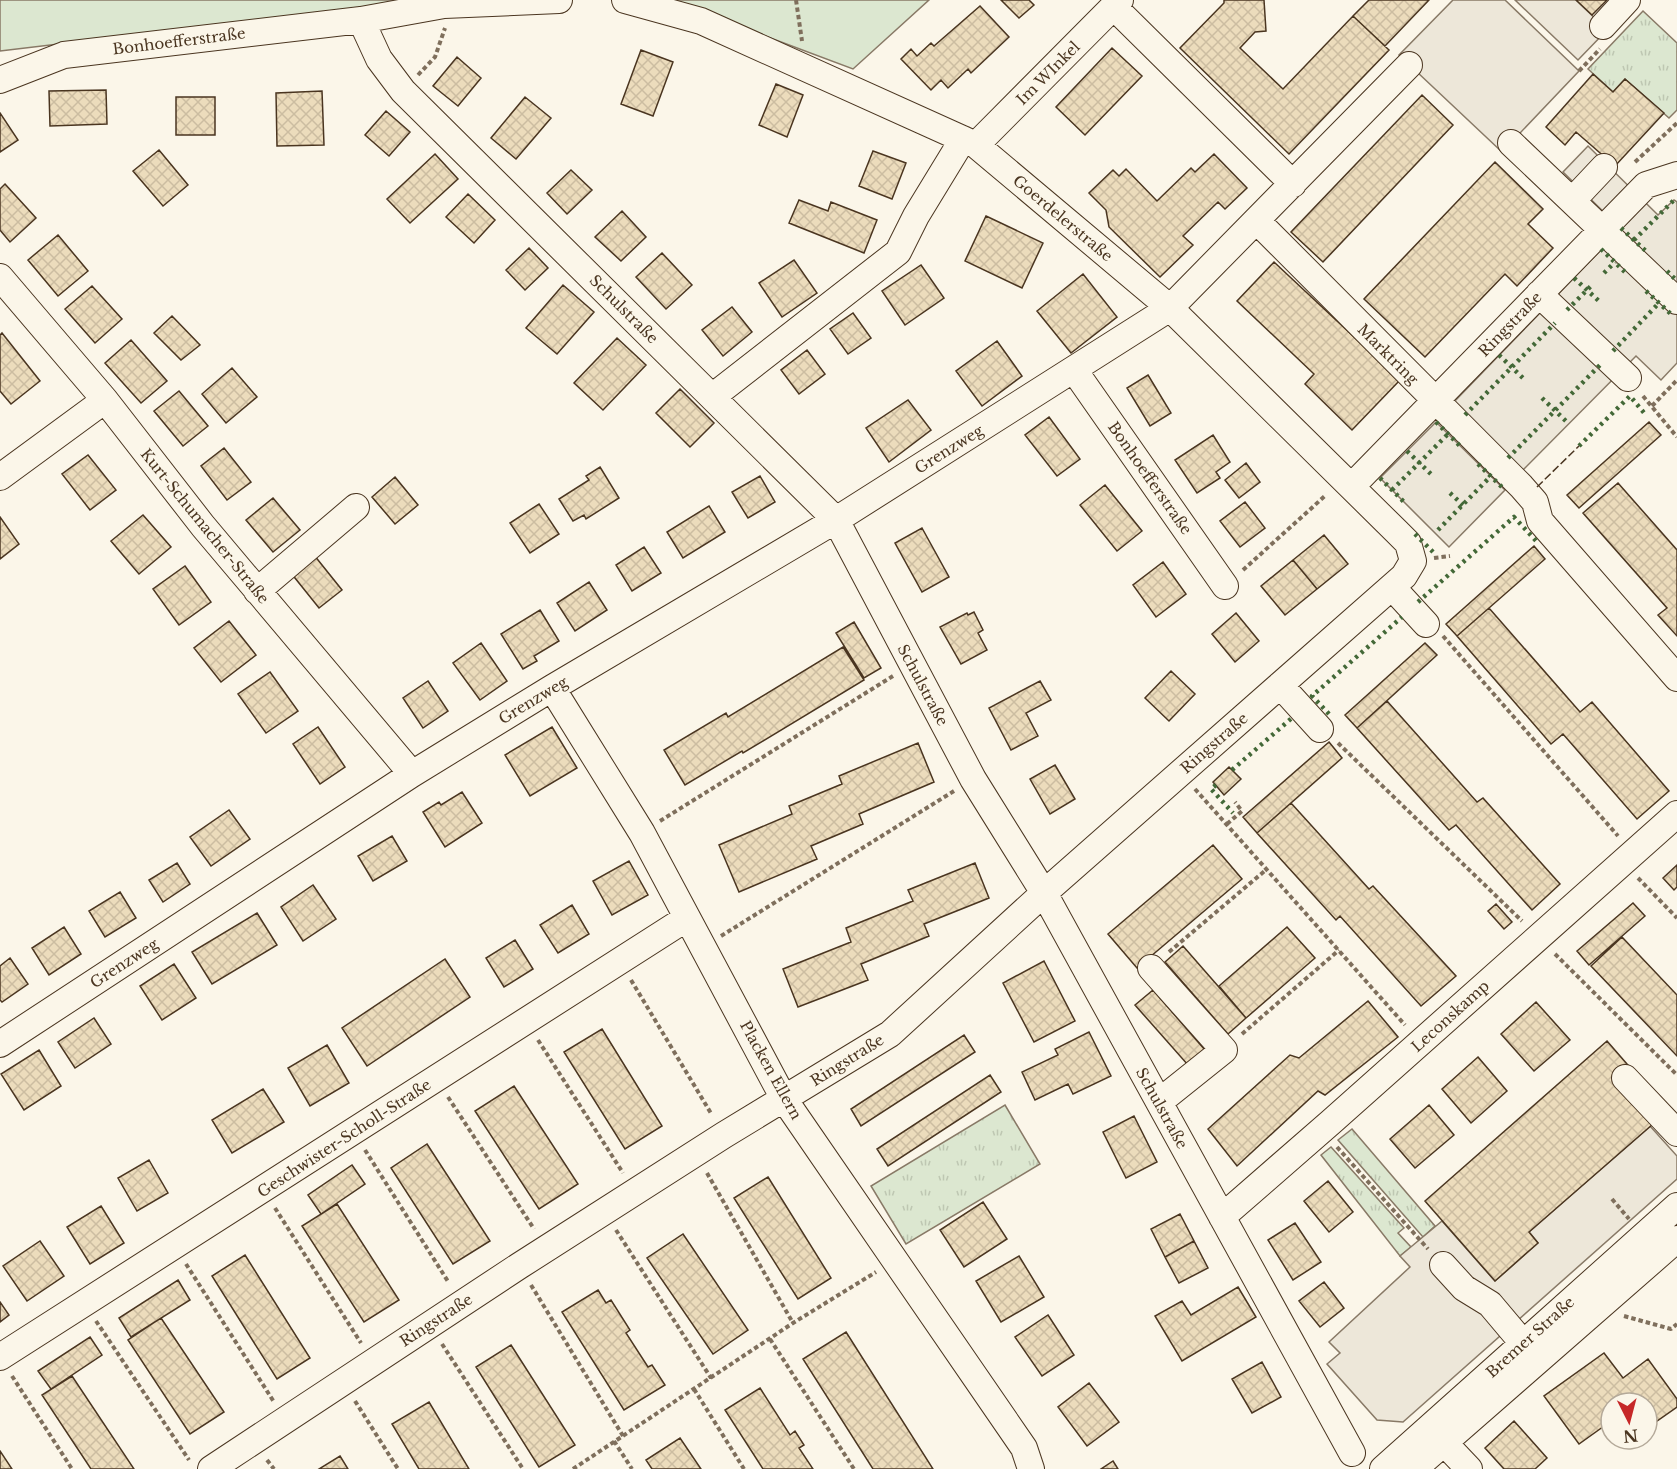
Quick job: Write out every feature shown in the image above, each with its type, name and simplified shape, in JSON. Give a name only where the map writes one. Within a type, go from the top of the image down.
[{"type":"street","points":[[362,20],[444,5],[559,0]]},
{"type":"street","name":"Goerdelerstraße","points":[[625,0],[701,21],[970,142],[1170,308],[1408,543],[1413,561]]},
{"type":"street","points":[[1603,26],[1627,0]]},
{"type":"street","points":[[1117,3],[1293,184]]},
{"type":"street","name":"Im WInkel","points":[[712,397],[888,262],[898,252],[916,216],[970,142],[1117,3]]},
{"type":"street","name":"Bonhoefferstraße","points":[[0,80],[64,55],[362,20]]},
{"type":"street","name":"Schulstraße","points":[[362,20],[379,59],[403,91],[836,520],[973,779],[1044,893],[1352,1453]]},
{"type":"street","points":[[1074,370],[1170,308],[1409,65]]},
{"type":"street","points":[[1511,143],[1677,301]]},
{"type":"street","points":[[1572,201],[1604,167]]},
{"type":"street","name":"Ringstraße","points":[[1348,482],[1435,401],[1646,184],[1677,175]]},
{"type":"street","name":"Marktring","points":[[1257,221],[1521,486],[1535,502],[1540,521],[1677,678]]},
{"type":"street","name":"Kurt-Schumacher-Straße","points":[[0,277],[105,400],[203,526],[412,774]]},
{"type":"street","points":[[1539,294],[1628,378]]},
{"type":"street","name":"Bonhoefferstraße","points":[[1074,370],[1225,586]]},
{"type":"street","name":"Grenzweg","points":[[0,1044],[412,774],[552,688],[836,520],[1074,370]]},
{"type":"street","points":[[0,477],[105,400]]},
{"type":"street","points":[[257,591],[356,507]]},
{"type":"street","name":"Ringstraße","points":[[211,1469],[519,1266],[724,1135],[890,1034],[1044,893],[1392,587],[1404,576],[1413,561]]},
{"type":"street","points":[[1392,587],[1425,624]]},
{"type":"street","points":[[1280,685],[1320,729]]},
{"type":"street","name":"Placken Ellern","points":[[552,688],[642,833],[784,1099],[1024,1448],[1031,1469]]},
{"type":"street","name":"Leconskamp","points":[[1222,1217],[1677,814]]},
{"type":"street","name":"Geschwister-Scholl-Straße","points":[[0,1357],[687,918]]},
{"type":"street","points":[[1151,968],[1224,1050],[1159,1102]]},
{"type":"street","points":[[1626,1078],[1677,1133]]},
{"type":"street","name":"Bremer Straße","points":[[1383,1469],[1436,1435],[1530,1352],[1677,1206]]},
{"type":"street","name":"Bremer Straße","points":[[1530,1352],[1677,1239]]},
{"type":"street","points":[[1443,1265],[1464,1288],[1490,1304],[1530,1352]]},
{"type":"street","points":[[1436,1435],[1468,1469]]},
{"type":"street","name":"Bremer Straße","points":[[1414,1469],[1436,1435]]},
{"type":"path","points":[[796,0],[806,68]]},
{"type":"path","points":[[403,91],[435,57],[445,31],[444,5]]},
{"type":"path","points":[[1634,163],[1677,123]]},
{"type":"path","points":[[1628,378],[1677,437]]},
{"type":"path","points":[[1652,406],[1677,380]]},
{"type":"path","points":[[1225,586],[1348,482]]},
{"type":"path","points":[[1425,624],[1439,632],[1677,918]]},
{"type":"path","points":[[642,833],[912,664]]},
{"type":"path","points":[[1320,729],[1322,727],[1539,937],[1677,1075]]},
{"type":"path","points":[[1181,772],[1421,1042]]},
{"type":"path","points":[[704,947],[973,779]]},
{"type":"path","points":[[1227,824],[1242,811],[1235,802]]},
{"type":"path","points":[[1151,968],[1267,870]]},
{"type":"path","points":[[1224,1050],[1339,950]]},
{"type":"path","points":[[620,962],[724,1135]]},
{"type":"path","points":[[526,1021],[635,1193]]},
{"type":"path","points":[[436,1079],[547,1249]]},
{"type":"path","points":[[1322,1130],[1443,1265]]},
{"type":"path","points":[[354,1132],[462,1303]]},
{"type":"path","points":[[696,1153],[793,1323]]},
{"type":"path","points":[[263,1190],[373,1362]]},
{"type":"path","points":[[605,1212],[711,1378]]},
{"type":"path","points":[[175,1245],[285,1420]]},
{"type":"path","points":[[573,1469],[793,1323],[894,1261]]},
{"type":"path","points":[[519,1266],[623,1436]]},
{"type":"path","points":[[84,1303],[195,1469]]},
{"type":"path","points":[[1615,1314],[1671,1329],[1677,1324]]},
{"type":"path","points":[[429,1324],[523,1469]]},
{"type":"path","points":[[770,1338],[854,1469]]},
{"type":"path","points":[[0,1357],[72,1469]]},
{"type":"path","points":[[342,1382],[399,1469]]},
{"type":"path","points":[[694,1389],[744,1469]]},
{"type":"path","points":[[614,1441],[632,1469]]},
{"type":"green space","points":[[0,0],[427,0],[0,51]]},
{"type":"green space","points":[[669,0],[929,0],[853,69]]},
{"type":"green space","points":[[1643,11],[1677,43],[1677,110],[1669,118],[1625,79],[1613,92],[1588,69]]},
{"type":"green space","points":[[1005,1105],[1040,1164],[906,1244],[871,1186]]},
{"type":"green space","points":[[1352,1129],[1435,1226],[1423,1237],[1338,1140]]},
{"type":"green space","points":[[1331,1147],[1404,1228],[1398,1233],[1411,1247],[1400,1256],[1321,1155]]},
{"type":"shaded area","points":[[1453,0],[1505,0],[1579,71],[1502,152],[1399,55]]},
{"type":"shaded area","points":[[1515,0],[1576,0],[1607,30],[1578,60]]},
{"type":"shaded area","points":[[1588,146],[1658,215],[1674,200],[1677,202],[1677,363],[1661,380],[1636,356],[1522,471],[1453,403],[1621,229],[1563,172]]},
{"type":"shaded area","points":[[1436,422],[1505,490],[1449,547],[1380,478]]},
{"type":"shaded area","points":[[1650,1126],[1677,1156],[1677,1179],[1403,1422],[1377,1420],[1327,1364],[1340,1353],[1329,1342],[1410,1267],[1400,1256],[1442,1221],[1495,1281],[1538,1243],[1529,1232]]},
{"type":"building","points":[[1001,0],[1029,0],[1034,5],[1019,18]]},
{"type":"building","points":[[1224,0],[1264,0],[1266,31],[1255,32],[1240,48],[1283,89],[1353,16],[1389,50],[1289,154],[1180,48],[1224,3]]},
{"type":"building","points":[[1369,0],[1429,0],[1385,46],[1353,16]]},
{"type":"building","points":[[1576,0],[1607,0],[1592,15]]},
{"type":"building","points":[[980,6],[1009,37],[971,73],[968,69],[948,88],[941,80],[931,90],[901,59],[911,49],[917,56],[931,43],[934,46]]},
{"type":"building","points":[[1112,48],[1142,76],[1085,135],[1056,107]]},
{"type":"building","points":[[641,50],[673,62],[653,116],[621,104]]},
{"type":"building","points":[[457,57],[481,78],[458,106],[433,86]]},
{"type":"building","points":[[1593,74],[1613,92],[1625,79],[1664,113],[1615,166],[1576,132],[1565,145],[1546,127]]},
{"type":"building","points":[[776,84],[803,95],[787,137],[759,125]]},
{"type":"building","points":[[106,90],[107,124],[50,126],[49,91]]},
{"type":"building","points":[[322,91],[324,145],[277,146],[276,93]]},
{"type":"building","points":[[1422,95],[1453,125],[1323,262],[1291,232]]},
{"type":"building","points":[[176,97],[215,97],[215,135],[176,135]]},
{"type":"building","points":[[525,97],[551,118],[516,159],[491,138]]},
{"type":"building","points":[[386,111],[410,132],[389,156],[365,135]]},
{"type":"building","points":[[0,113],[18,140],[0,152]]},
{"type":"building","points":[[159,150],[188,185],[163,206],[133,171]]},
{"type":"building","points":[[873,151],[906,163],[892,199],[859,186]]},
{"type":"building","points":[[435,154],[458,179],[410,223],[387,199]]},
{"type":"building","points":[[1214,154],[1247,188],[1225,209],[1218,202],[1183,236],[1193,245],[1160,277],[1109,227],[1106,210],[1089,193],[1113,170],[1119,176],[1126,169],[1157,201],[1191,168],[1195,172]]},
{"type":"building","points":[[1495,162],[1543,209],[1528,224],[1553,248],[1517,286],[1505,274],[1425,357],[1364,299]]},
{"type":"building","points":[[571,170],[592,190],[567,214],[547,193]]},
{"type":"building","points":[[5,184],[36,218],[10,242],[0,230],[0,189]]},
{"type":"building","points":[[468,194],[495,220],[474,243],[446,217]]},
{"type":"building","points":[[799,200],[828,211],[831,202],[877,220],[864,253],[789,223]]},
{"type":"building","points":[[622,211],[646,237],[621,261],[595,237]]},
{"type":"building","points":[[986,216],[1043,243],[1022,288],[965,261]]},
{"type":"building","points":[[58,235],[88,271],[58,296],[28,260]]},
{"type":"building","points":[[529,248],[548,268],[525,290],[506,270]]},
{"type":"building","points":[[662,253],[692,285],[666,309],[636,277]]},
{"type":"building","points":[[794,260],[817,293],[782,317],[759,283]]},
{"type":"building","points":[[1274,262],[1400,380],[1352,430],[1305,384],[1314,374],[1237,301]]},
{"type":"building","points":[[921,265],[944,298],[905,325],[882,291]]},
{"type":"building","points":[[1083,274],[1117,317],[1071,353],[1037,311]]},
{"type":"building","points":[[563,285],[594,312],[557,354],[526,328]]},
{"type":"building","points":[[92,286],[122,319],[95,343],[65,309]]},
{"type":"building","points":[[732,307],[752,332],[723,356],[702,330]]},
{"type":"building","points":[[853,313],[871,338],[848,354],[830,329]]},
{"type":"building","points":[[172,316],[200,345],[181,360],[154,333]]},
{"type":"building","points":[[2,333],[40,381],[11,404],[0,391],[0,335]]},
{"type":"building","points":[[617,338],[646,365],[603,410],[574,383]]},
{"type":"building","points":[[131,340],[167,381],[141,403],[105,363]]},
{"type":"building","points":[[997,341],[1022,376],[982,406],[956,371]]},
{"type":"building","points":[[807,350],[825,374],[799,394],[781,370]]},
{"type":"building","points":[[232,368],[257,397],[226,423],[202,394]]},
{"type":"building","points":[[1148,375],[1171,413],[1150,426],[1127,388]]},
{"type":"building","points":[[680,389],[714,423],[690,447],[656,413]]},
{"type":"building","points":[[179,391],[208,426],[183,446],[154,411]]},
{"type":"building","points":[[908,400],[931,430],[889,462],[866,428]]},
{"type":"building","points":[[1049,417],[1080,459],[1057,476],[1025,435]]},
{"type":"building","points":[[1649,422],[1661,435],[1579,508],[1567,495]]},
{"type":"building","points":[[1213,435],[1230,462],[1216,472],[1220,478],[1197,493],[1175,460]]},
{"type":"building","points":[[224,448],[251,482],[227,500],[201,466]]},
{"type":"building","points":[[88,455],[116,490],[90,510],[62,474]]},
{"type":"building","points":[[1246,463],[1260,482],[1239,498],[1225,480]]},
{"type":"building","points":[[600,467],[619,498],[586,519],[584,515],[573,521],[559,499],[589,480],[586,476]]},
{"type":"building","points":[[760,476],[775,502],[748,518],[732,492]]},
{"type":"building","points":[[395,477],[418,505],[395,524],[372,497]]},
{"type":"building","points":[[1618,483],[1677,550],[1677,636],[1658,615],[1667,608],[1583,513]]},
{"type":"building","points":[[1105,485],[1142,531],[1117,551],[1080,505]]},
{"type":"building","points":[[273,498],[300,530],[273,552],[246,520]]},
{"type":"building","points":[[1245,502],[1265,528],[1240,547],[1220,521]]},
{"type":"building","points":[[539,504],[559,534],[530,553],[510,523]]},
{"type":"building","points":[[709,506],[725,532],[683,558],[667,532]]},
{"type":"building","points":[[143,515],[171,547],[139,574],[111,541]]},
{"type":"building","points":[[0,517],[19,544],[0,559]]},
{"type":"building","points":[[922,528],[949,577],[922,592],[895,543]]},
{"type":"building","points":[[1324,535],[1348,564],[1317,589],[1293,560]]},
{"type":"building","points":[[1534,546],[1545,559],[1457,636],[1446,624]]},
{"type":"building","points":[[644,547],[661,573],[632,591],[616,565]]},
{"type":"building","points":[[314,555],[342,590],[319,608],[291,573]]},
{"type":"building","points":[[1293,560],[1317,589],[1285,615],[1261,586]]},
{"type":"building","points":[[1163,562],[1186,594],[1156,617],[1133,585]]},
{"type":"building","points":[[185,566],[211,602],[179,625],[153,589]]},
{"type":"building","points":[[589,582],[607,610],[575,631],[557,603]]},
{"type":"building","points":[[1489,608],[1580,712],[1592,702],[1669,791],[1637,819],[1563,734],[1551,744],[1457,636]]},
{"type":"building","points":[[540,610],[559,641],[534,656],[537,661],[523,669],[501,634]]},
{"type":"building","points":[[974,612],[983,630],[978,633],[987,650],[961,664],[940,627],[967,613],[968,615]]},
{"type":"building","points":[[1236,613],[1259,641],[1235,662],[1212,634]]},
{"type":"building","points":[[229,621],[256,655],[221,682],[194,648]]},
{"type":"building","points":[[854,622],[881,668],[864,678],[836,633]]},
{"type":"building","points":[[481,643],[507,681],[480,700],[453,663]]},
{"type":"building","points":[[1425,643],[1437,655],[1357,728],[1345,715]]},
{"type":"building","points":[[843,647],[864,680],[685,785],[664,750],[726,713],[728,717]]},
{"type":"building","points":[[1171,671],[1195,694],[1169,721],[1145,698]]},
{"type":"building","points":[[270,672],[298,711],[266,733],[238,694]]},
{"type":"building","points":[[428,681],[448,711],[423,728],[403,698]]},
{"type":"building","points":[[1040,681],[1051,700],[1026,713],[1038,736],[1011,750],[989,708]]},
{"type":"building","points":[[1387,701],[1477,802],[1483,798],[1560,884],[1532,910],[1456,825],[1449,830],[1357,728]]},
{"type":"building","points":[[318,727],[345,767],[320,784],[293,744]]},
{"type":"building","points":[[552,727],[577,768],[530,796],[505,755]]},
{"type":"building","points":[[1329,742],[1342,758],[1257,833],[1243,817]]},
{"type":"building","points":[[918,743],[934,782],[859,814],[863,824],[811,846],[817,859],[739,892],[719,845],[792,814],[789,806],[842,784],[839,776]]},
{"type":"building","points":[[1055,765],[1075,799],[1050,814],[1030,779]]},
{"type":"building","points":[[1229,767],[1241,779],[1224,795],[1213,782]]},
{"type":"building","points":[[462,792],[482,823],[445,847],[423,812],[439,802],[441,805]]},
{"type":"building","points":[[1291,803],[1369,889],[1373,886],[1456,976],[1421,1006],[1340,916],[1336,920],[1257,833]]},
{"type":"building","points":[[229,810],[250,839],[211,866],[190,837]]},
{"type":"building","points":[[392,836],[407,861],[373,881],[358,856]]},
{"type":"building","points":[[1213,845],[1242,879],[1137,968],[1108,934]]},
{"type":"building","points":[[629,861],[648,895],[612,915],[593,881]]},
{"type":"building","points":[[177,863],[190,884],[163,902],[149,880]]},
{"type":"building","points":[[975,863],[989,898],[924,924],[929,936],[861,964],[868,980],[798,1007],[783,969],[851,942],[846,928],[913,901],[908,890]]},
{"type":"building","points":[[1677,865],[1677,887],[1674,890],[1663,878]]},
{"type":"building","points":[[313,885],[336,919],[303,941],[281,907]]},
{"type":"building","points":[[120,892],[136,918],[105,937],[89,911]]},
{"type":"building","points":[[1633,903],[1645,916],[1589,965],[1577,951]]},
{"type":"building","points":[[1496,904],[1512,922],[1504,929],[1488,911]]},
{"type":"building","points":[[572,905],[589,934],[558,953],[540,925]]},
{"type":"building","points":[[257,913],[277,945],[212,984],[192,952]]},
{"type":"building","points":[[64,927],[81,954],[49,975],[32,948]]},
{"type":"building","points":[[1287,927],[1315,958],[1246,1018],[1219,986]]},
{"type":"building","points":[[1622,937],[1677,995],[1677,1056],[1591,966]]},
{"type":"building","points":[[515,940],[533,969],[504,987],[486,958]]},
{"type":"building","points":[[1183,946],[1246,1018],[1228,1034],[1165,962]]},
{"type":"building","points":[[10,958],[28,984],[2,1002],[0,1000],[0,966]]},
{"type":"building","points":[[445,959],[470,997],[367,1066],[342,1028]]},
{"type":"building","points":[[1044,961],[1075,1021],[1034,1042],[1003,983]]},
{"type":"building","points":[[174,964],[196,998],[162,1020],[140,986]]},
{"type":"building","points":[[1153,990],[1205,1050],[1188,1065],[1135,1005]]},
{"type":"building","points":[[1368,1001],[1398,1037],[1325,1095],[1318,1091],[1237,1166],[1208,1129],[1290,1055],[1299,1058]]},
{"type":"building","points":[[1536,1002],[1570,1040],[1534,1071],[1501,1034]]},
{"type":"building","points":[[94,1018],[111,1044],[75,1068],[58,1042]]},
{"type":"building","points":[[602,1029],[662,1126],[625,1149],[564,1052]]},
{"type":"building","points":[[1089,1032],[1111,1076],[1073,1094],[1068,1084],[1035,1100],[1022,1072],[1058,1055],[1055,1049]]},
{"type":"building","points":[[964,1035],[975,1052],[861,1126],[851,1109]]},
{"type":"building","points":[[1607,1041],[1633,1071],[1653,1124],[1529,1232],[1538,1243],[1495,1281],[1425,1201]]},
{"type":"building","points":[[327,1045],[349,1083],[310,1106],[288,1068]]},
{"type":"building","points":[[39,1050],[61,1086],[24,1110],[1,1074]]},
{"type":"building","points":[[1478,1057],[1507,1091],[1471,1123],[1442,1089]]},
{"type":"building","points":[[990,1075],[1001,1092],[888,1166],[877,1149]]},
{"type":"building","points":[[514,1086],[578,1184],[539,1209],[475,1111]]},
{"type":"building","points":[[263,1089],[284,1122],[232,1153],[212,1120]]},
{"type":"building","points":[[1429,1105],[1454,1135],[1415,1168],[1390,1139]]},
{"type":"building","points":[[1134,1116],[1157,1162],[1126,1178],[1103,1132]]},
{"type":"building","points":[[427,1144],[490,1241],[453,1264],[391,1168]]},
{"type":"building","points":[[149,1160],[168,1193],[137,1211],[118,1178]]},
{"type":"building","points":[[352,1165],[365,1184],[321,1214],[308,1195]]},
{"type":"building","points":[[768,1177],[831,1278],[798,1299],[734,1198]]},
{"type":"building","points":[[1328,1181],[1353,1212],[1329,1232],[1304,1201]]},
{"type":"building","points":[[983,1202],[1007,1239],[964,1267],[940,1230]]},
{"type":"building","points":[[337,1204],[399,1300],[364,1322],[302,1226]]},
{"type":"building","points":[[101,1206],[124,1243],[90,1264],[67,1227]]},
{"type":"building","points":[[1180,1214],[1194,1241],[1165,1257],[1151,1229]]},
{"type":"building","points":[[1295,1223],[1321,1262],[1293,1280],[1268,1240]]},
{"type":"building","points":[[683,1234],[748,1330],[713,1354],[647,1258]]},
{"type":"building","points":[[40,1241],[64,1276],[27,1301],[3,1266]]},
{"type":"building","points":[[1194,1241],[1208,1268],[1179,1283],[1165,1257]]},
{"type":"building","points":[[245,1255],[310,1358],[277,1379],[212,1276]]},
{"type":"building","points":[[1019,1256],[1044,1297],[1001,1322],[976,1281]]},
{"type":"building","points":[[178,1280],[190,1300],[131,1337],[119,1318]]},
{"type":"building","points":[[1324,1282],[1344,1308],[1320,1327],[1299,1301]]},
{"type":"building","points":[[1238,1287],[1256,1317],[1182,1361],[1155,1316],[1182,1301],[1191,1315]]},
{"type":"building","points":[[598,1290],[606,1303],[611,1300],[630,1330],[626,1333],[648,1367],[652,1365],[665,1385],[624,1410],[562,1312]]},
{"type":"building","points":[[0,1302],[9,1315],[0,1322]]},
{"type":"building","points":[[1048,1315],[1074,1355],[1042,1376],[1015,1337]]},
{"type":"building","points":[[161,1318],[224,1412],[190,1434],[128,1340]]},
{"type":"building","points":[[846,1332],[933,1469],[873,1469],[803,1359]]},
{"type":"building","points":[[90,1337],[102,1355],[51,1389],[38,1371]]},
{"type":"building","points":[[511,1345],[575,1445],[539,1467],[476,1367]]},
{"type":"building","points":[[1604,1353],[1623,1378],[1648,1359],[1677,1399],[1677,1407],[1659,1420],[1659,1391],[1599,1391],[1599,1430],[1579,1444],[1544,1396]]},
{"type":"building","points":[[1262,1362],[1281,1397],[1252,1413],[1232,1379]]},
{"type":"building","points":[[72,1376],[134,1469],[91,1469],[42,1395]]},
{"type":"building","points":[[1089,1383],[1119,1422],[1087,1446],[1058,1407]]},
{"type":"building","points":[[760,1388],[790,1435],[795,1431],[804,1445],[799,1448],[813,1469],[763,1469],[725,1410]]},
{"type":"building","points":[[429,1402],[469,1469],[419,1469],[392,1424]]},
{"type":"building","points":[[1514,1421],[1547,1458],[1535,1469],[1504,1469],[1485,1448]]},
{"type":"building","points":[[680,1438],[701,1469],[652,1469],[646,1460]]},
{"type":"building","points":[[0,1451],[12,1469],[0,1469]]},
{"type":"building","points":[[340,1456],[348,1469],[319,1469]]},
{"type":"building","points":[[1113,1461],[1118,1469],[1101,1469]]},
{"type":"hedge","points":[[1634,240],[1674,200],[1677,202]]},
{"type":"hedge","points":[[1621,228],[1648,253]]},
{"type":"hedge","points":[[1601,249],[1627,274]]},
{"type":"hedge","points":[[1604,273],[1615,262]]},
{"type":"hedge","points":[[1667,271],[1677,281]]},
{"type":"hedge","points":[[1574,278],[1600,302]]},
{"type":"hedge","points":[[1567,310],[1593,284]]},
{"type":"hedge","points":[[1646,291],[1672,315]]},
{"type":"hedge","points":[[1613,351],[1659,303]]},
{"type":"hedge","points":[[1465,415],[1555,323]]},
{"type":"hedge","points":[[1499,355],[1524,379]]},
{"type":"hedge","points":[[1508,458],[1600,365]]},
{"type":"hedge","points":[[1579,446],[1630,396],[1645,414]]},
{"type":"hedge","points":[[1542,398],[1569,424]]},
{"type":"hedge","points":[[1436,422],[1460,446]]},
{"type":"hedge","points":[[1392,490],[1448,434]]},
{"type":"hedge","points":[[1407,451],[1432,475]]},
{"type":"hedge","points":[[1478,464],[1505,490]]},
{"type":"hedge","points":[[1438,530],[1491,476]]},
{"type":"hedge","points":[[1380,478],[1404,502]]},
{"type":"hedge","points":[[1450,493],[1463,505]]},
{"type":"hedge","points":[[1418,602],[1514,517],[1538,543]]},
{"type":"hedge","points":[[1415,534],[1433,552]]},
{"type":"hedge","points":[[1329,714],[1312,696],[1402,617]]},
{"type":"hedge","points":[[1232,770],[1293,717]]},
{"type":"hedge","points":[[1216,785],[1211,789],[1233,813]]},
{"type":"fence","points":[[1537,487],[1579,446]]}]
